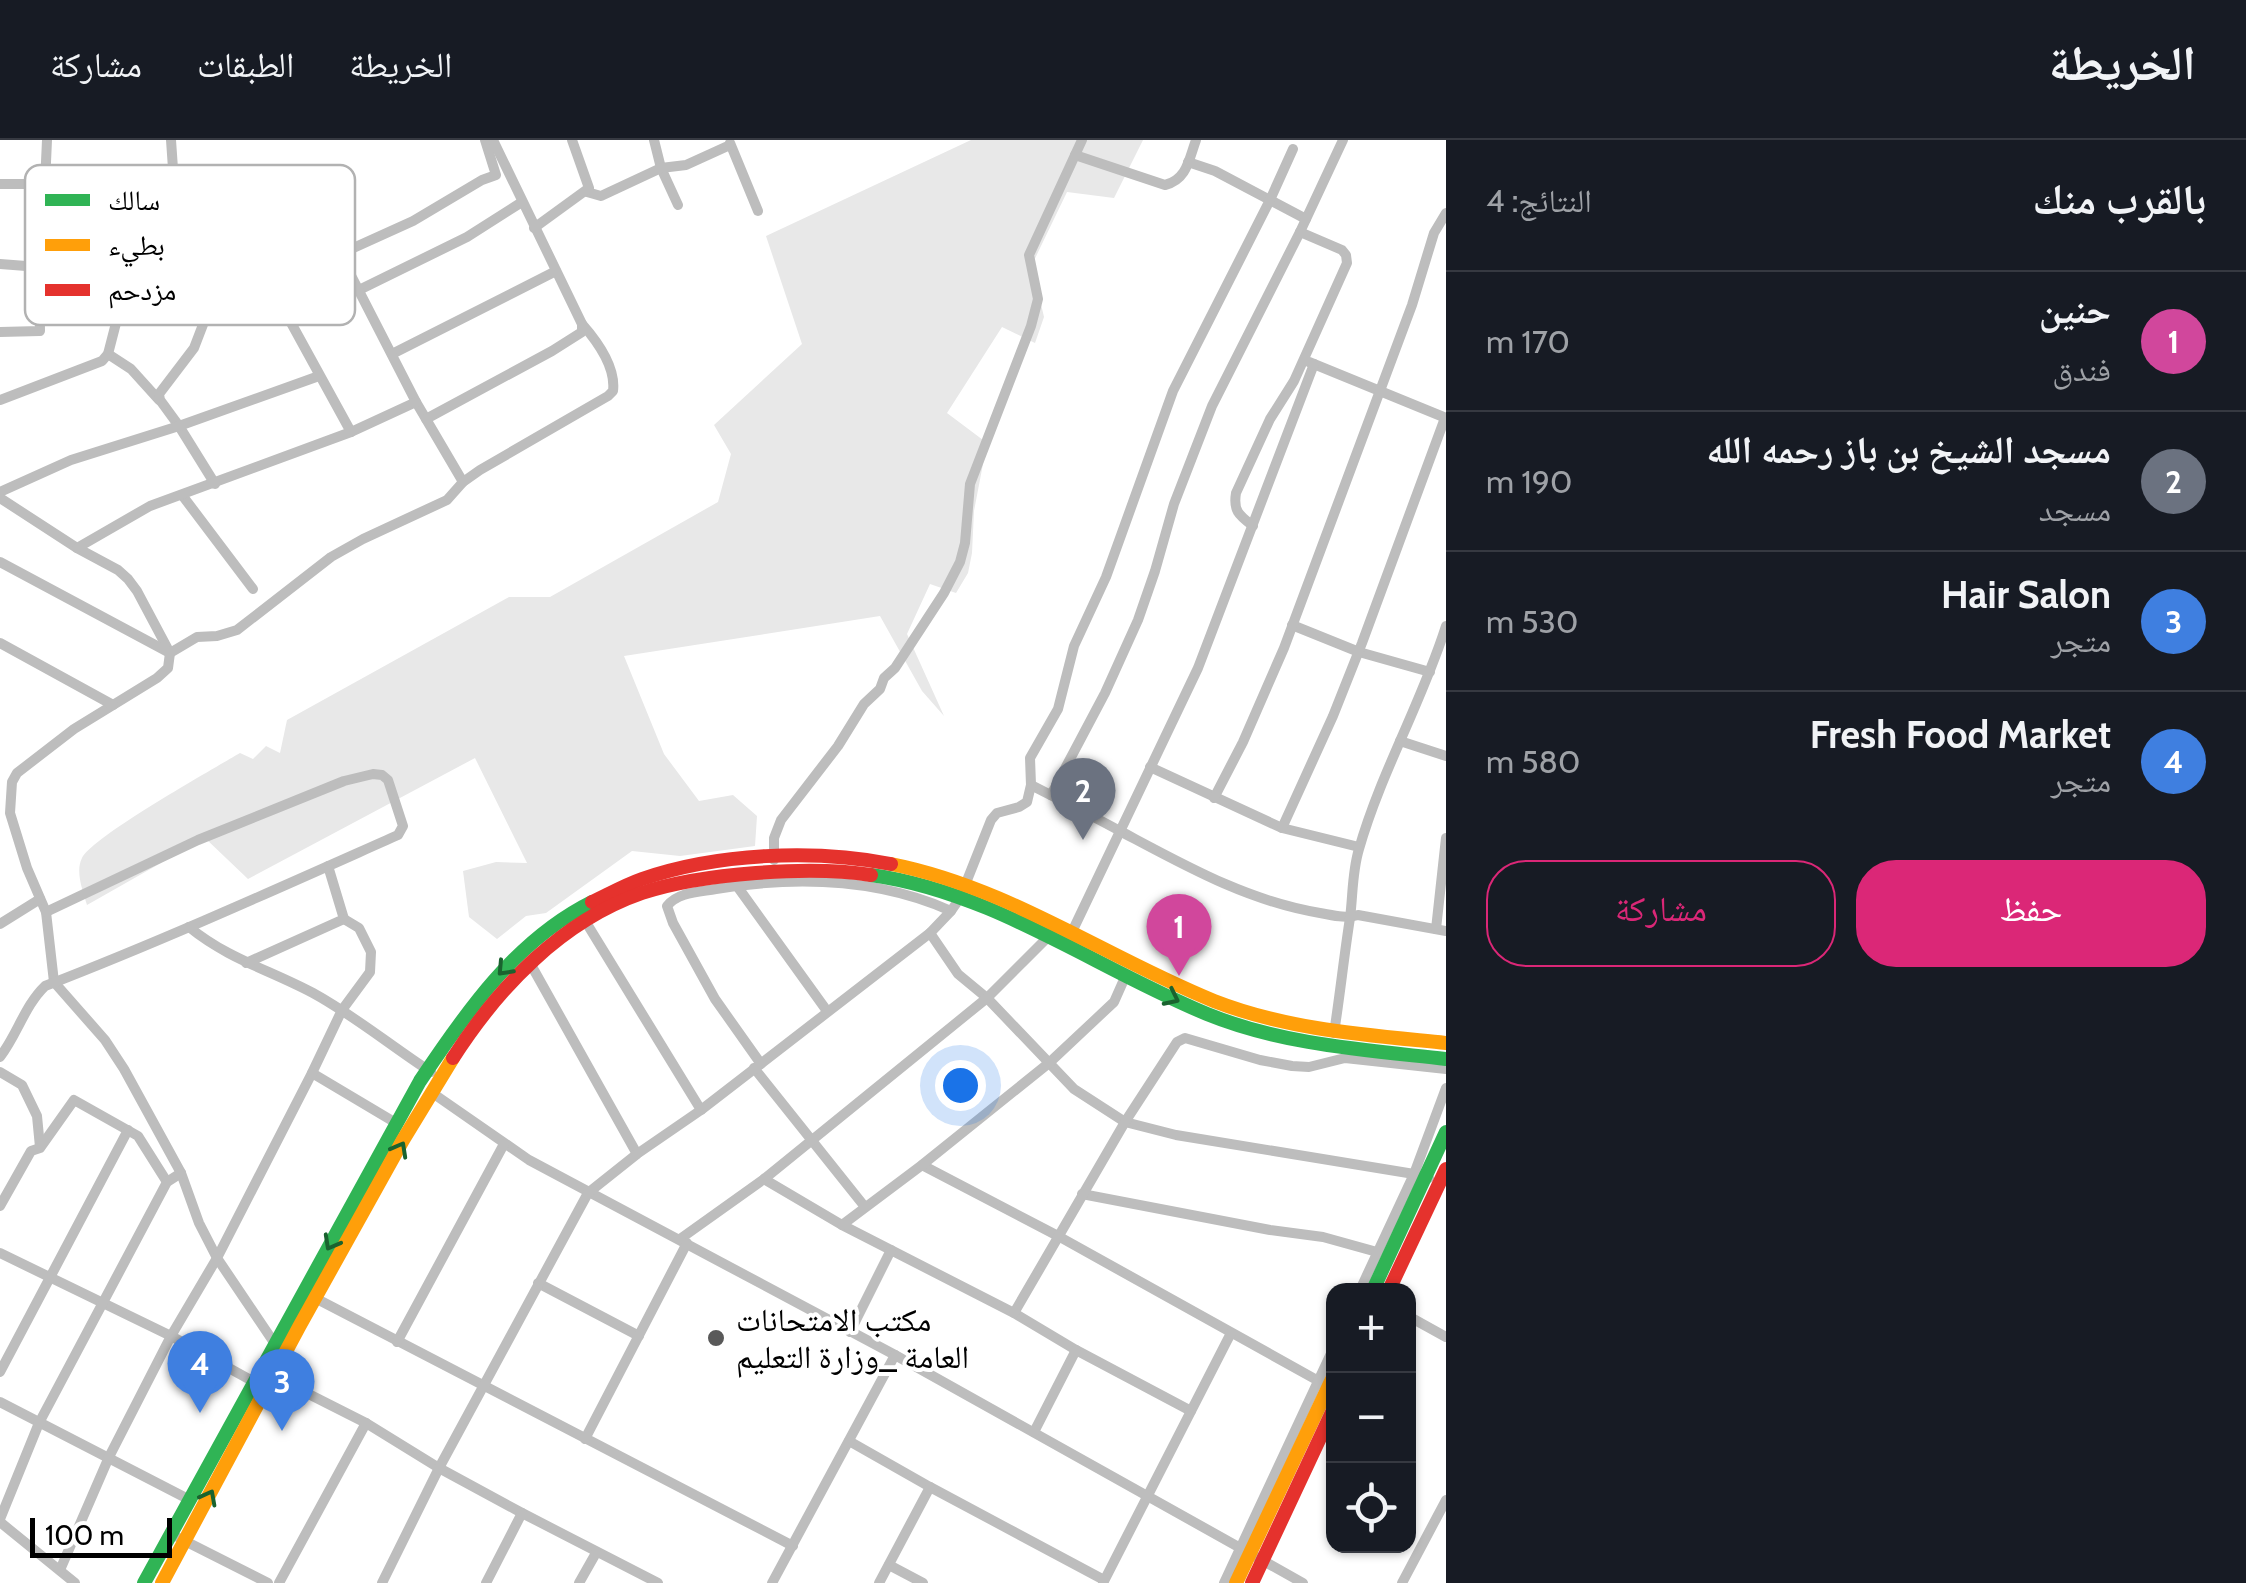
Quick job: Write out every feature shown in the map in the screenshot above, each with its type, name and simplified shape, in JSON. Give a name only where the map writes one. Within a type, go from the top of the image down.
[{"type":"main road","points":[[280,1351],[317,1299],[432,1092],[434,1074],[495,978],[533,940],[657,881],[733,874],[774,864],[909,882],[1062,934],[1258,1017],[1333,1037],[1446,1059]]},
{"type":"main road","points":[[144,1583],[178,1538],[265,1383],[396,1123],[530,963],[581,914]]},
{"type":"main road","points":[[1062,934],[1126,975],[1220,1019],[1294,1039],[1446,1042]]},
{"type":"main road","points":[[1391,1283],[1446,1132]]},
{"type":"main road","points":[[1377,1283],[1432,1175]]},
{"type":"main road","points":[[162,1583],[190,1500],[265,1383]]},
{"type":"main road","points":[[1252,1583],[1251,1554],[1326,1387]]},
{"type":"main road","points":[[1236,1583],[1326,1422]]},
{"type":"street","points":[[46,165],[47,140]]},
{"type":"street","points":[[171,140],[173,165]]},
{"type":"street","points":[[355,247],[413,221],[496,175],[485,140]]},
{"type":"street","points":[[170,653],[198,636],[237,630],[330,557],[447,500],[463,482],[613,391],[612,373],[582,324],[493,140]]},
{"type":"street","points":[[572,140],[588,182],[587,192]]},
{"type":"street","points":[[654,140],[661,168],[678,205]]},
{"type":"street","points":[[774,864],[774,838],[781,820],[838,746],[864,704],[895,668],[960,562],[970,484],[1038,299],[1029,255],[1082,140]]},
{"type":"street","points":[[1075,155],[1165,185],[1177,182],[1184,173],[1196,140]]},
{"type":"street","points":[[1051,796],[1138,620],[1174,504],[1212,406],[1343,140]]},
{"type":"street","points":[[587,192],[601,196],[661,168],[686,165],[730,143],[758,211]]},
{"type":"street","points":[[382,1583],[439,1468],[588,1193],[930,933],[959,898],[991,820],[998,813],[1026,802],[1031,785],[1030,758],[1058,709],[1074,646],[1106,578],[1173,391],[1293,149]]},
{"type":"street","points":[[1188,162],[1215,171],[1306,220]]},
{"type":"street","points":[[534,228],[587,192]]},
{"type":"street","points":[[359,290],[467,237],[522,202]]},
{"type":"street","points":[[1214,798],[1243,742],[1292,626],[1412,305],[1434,233],[1446,213]]},
{"type":"street","points":[[585,1439],[684,1241],[1062,934],[1119,830],[1198,668],[1347,263],[1342,250],[1300,232]]},
{"type":"street","points":[[0,264],[25,265]]},
{"type":"street","points":[[392,354],[556,271]]},
{"type":"street","points":[[355,282],[416,402],[463,482]]},
{"type":"street","points":[[426,419],[571,340],[582,332],[582,324]]},
{"type":"street","points":[[0,332],[40,331],[40,325]]},
{"type":"street","points":[[0,400],[102,361],[108,354],[116,325]]},
{"type":"street","points":[[160,400],[160,394],[194,348],[203,325]]},
{"type":"street","points":[[291,325],[352,432]]},
{"type":"street","points":[[108,354],[130,369],[160,400],[215,484]]},
{"type":"street","points":[[1282,828],[1333,716],[1446,418],[1309,362]]},
{"type":"street","points":[[1253,526],[1237,512],[1236,492],[1270,420],[1309,362]]},
{"type":"street","points":[[280,1351],[198,1224],[181,1173],[116,1056],[54,982],[46,912],[5,810],[17,773],[74,728],[157,678],[168,668],[170,653],[137,591],[118,570],[77,548],[0,495],[71,460],[319,376]]},
{"type":"street","points":[[77,548],[150,506],[352,432],[416,402]]},
{"type":"street","points":[[182,495],[254,589]]},
{"type":"street","points":[[0,562],[170,653]]},
{"type":"street","points":[[1292,626],[1358,652],[1430,672]]},
{"type":"street","points":[[1333,1037],[1352,876],[1446,626]]},
{"type":"street","points":[[0,643],[113,704]]},
{"type":"street","points":[[1400,740],[1446,756]]},
{"type":"street","points":[[1150,767],[1282,828],[1360,847]]},
{"type":"street","points":[[0,1057],[45,986],[398,835],[403,826],[388,780],[373,774],[344,781],[198,840],[46,912]]},
{"type":"street","points":[[1031,785],[1168,859],[1243,891],[1303,910],[1441,930],[1446,838]]},
{"type":"street","points":[[60,1570],[170,1336],[218,1258],[342,1010],[370,972],[371,952],[360,928],[344,919],[328,866]]},
{"type":"street","points":[[865,1207],[758,1066],[715,999],[673,923],[668,906],[673,900],[733,874],[959,898]]},
{"type":"street","points":[[733,874],[827,1011]]},
{"type":"street","points":[[0,924],[40,899]]},
{"type":"street","points":[[581,914],[700,1110]]},
{"type":"street","points":[[246,963],[344,919]]},
{"type":"street","points":[[189,927],[246,963],[342,1010],[434,1074]]},
{"type":"street","points":[[930,933],[958,974],[1074,1090],[1125,1122],[1176,1135],[1432,1175]]},
{"type":"street","points":[[530,963],[637,1154]]},
{"type":"street","points":[[842,1225],[1049,1063],[1114,1002],[1126,975]]},
{"type":"street","points":[[1014,1313],[1125,1122],[1175,1045],[1185,1038],[1298,1067],[1348,1058],[1446,1069]]},
{"type":"street","points":[[0,1072],[22,1085],[37,1116],[40,1148]]},
{"type":"street","points":[[312,1073],[396,1123]]},
{"type":"street","points":[[1363,1283],[1377,1252],[1432,1175],[1446,1088]]},
{"type":"street","points":[[432,1092],[504,1144],[588,1193],[895,1356],[1303,1583]]},
{"type":"street","points":[[0,1206],[30,1152],[40,1148],[74,1100],[138,1136],[168,1182]]},
{"type":"street","points":[[0,1372],[128,1130]]},
{"type":"street","points":[[397,1342],[504,1144]]},
{"type":"street","points":[[922,1166],[1326,1382]]},
{"type":"street","points":[[75,1583],[0,1520],[40,1423],[102,1304],[168,1182],[181,1173]]},
{"type":"street","points":[[764,1179],[842,1225],[1014,1313],[1191,1411]]},
{"type":"street","points":[[1082,1194],[1324,1237],[1377,1252]]},
{"type":"street","points":[[850,1332],[891,1250]]},
{"type":"street","points":[[0,1253],[265,1383],[366,1422],[439,1468],[658,1583]]},
{"type":"street","points":[[538,1283],[639,1336]]},
{"type":"street","points":[[317,1299],[792,1546]]},
{"type":"street","points":[[1416,1320],[1446,1337]]},
{"type":"street","points":[[849,1442],[1103,1581],[1231,1333]]},
{"type":"street","points":[[1034,1432],[1076,1350]]},
{"type":"street","points":[[772,1583],[895,1356]]},
{"type":"street","points":[[0,1402],[190,1500]]},
{"type":"street","points":[[279,1583],[366,1422]]},
{"type":"street","points":[[879,1583],[930,1488]]},
{"type":"street","points":[[1402,1583],[1446,1500]]},
{"type":"street","points":[[486,1583],[522,1513]]},
{"type":"street","points":[[178,1538],[268,1583]]},
{"type":"street","points":[[579,1583],[596,1553]]},
{"type":"street","points":[[1224,1583],[1251,1554]]},
{"type":"street","points":[[889,1565],[923,1583]]},
{"type":"shaded area","points":[[971,140],[1143,140],[1114,198],[1067,192],[1028,273],[1044,317],[1035,343],[1002,327],[947,413],[987,443],[974,511],[968,573],[956,593],[930,584],[907,634],[944,716],[922,691],[880,616],[624,656],[664,754],[699,801],[733,795],[757,816],[755,846],[680,856],[632,851],[546,913],[526,916],[497,939],[469,917],[463,871],[496,862],[527,863],[475,758],[248,879],[205,838],[87,905],[79,875],[82,858],[129,820],[240,753],[253,759],[266,746],[280,753],[287,720],[509,597],[550,597],[718,502],[731,454],[714,425],[802,344],[766,236]]},
{"type":"traffic: fast","points":[[871,875],[960,897],[1002,914],[1165,996],[1236,1024],[1325,1045],[1446,1059]]},
{"type":"traffic: fast","points":[[144,1583],[420,1081],[475,1004],[516,957],[592,902]]},
{"type":"traffic: fast","points":[[1376,1283],[1446,1132]]},
{"type":"traffic: slow","points":[[891,864],[934,875],[1016,906],[1174,983],[1242,1011],[1328,1030],[1446,1043]]},
{"type":"traffic: slow","points":[[162,1583],[299,1327],[453,1058]]},
{"type":"traffic: slow","points":[[1236,1583],[1326,1392]]},
{"type":"traffic: jam","points":[[592,902],[671,870],[733,859],[830,856],[891,864]]},
{"type":"traffic: jam","points":[[453,1058],[511,982],[558,939],[612,905],[656,889],[727,876],[814,871],[871,875]]},
{"type":"traffic: jam","points":[[1392,1283],[1446,1169]]},
{"type":"traffic: jam","points":[[1252,1583],[1326,1425]]},
{"type":"place","name":"مسجد الشيخ بن باز رحمه الله","points":[[1083,840]]},
{"type":"place","name":"حنين","points":[[1179,976]]},
{"type":"place","name":"مكتب الامتحانات العامة _وزارة التعليم","points":[[716,1338]]},
{"type":"place","name":"Fresh Food Market","points":[[200,1413]]},
{"type":"place","name":"Hair Salon","points":[[282,1431]]}]
